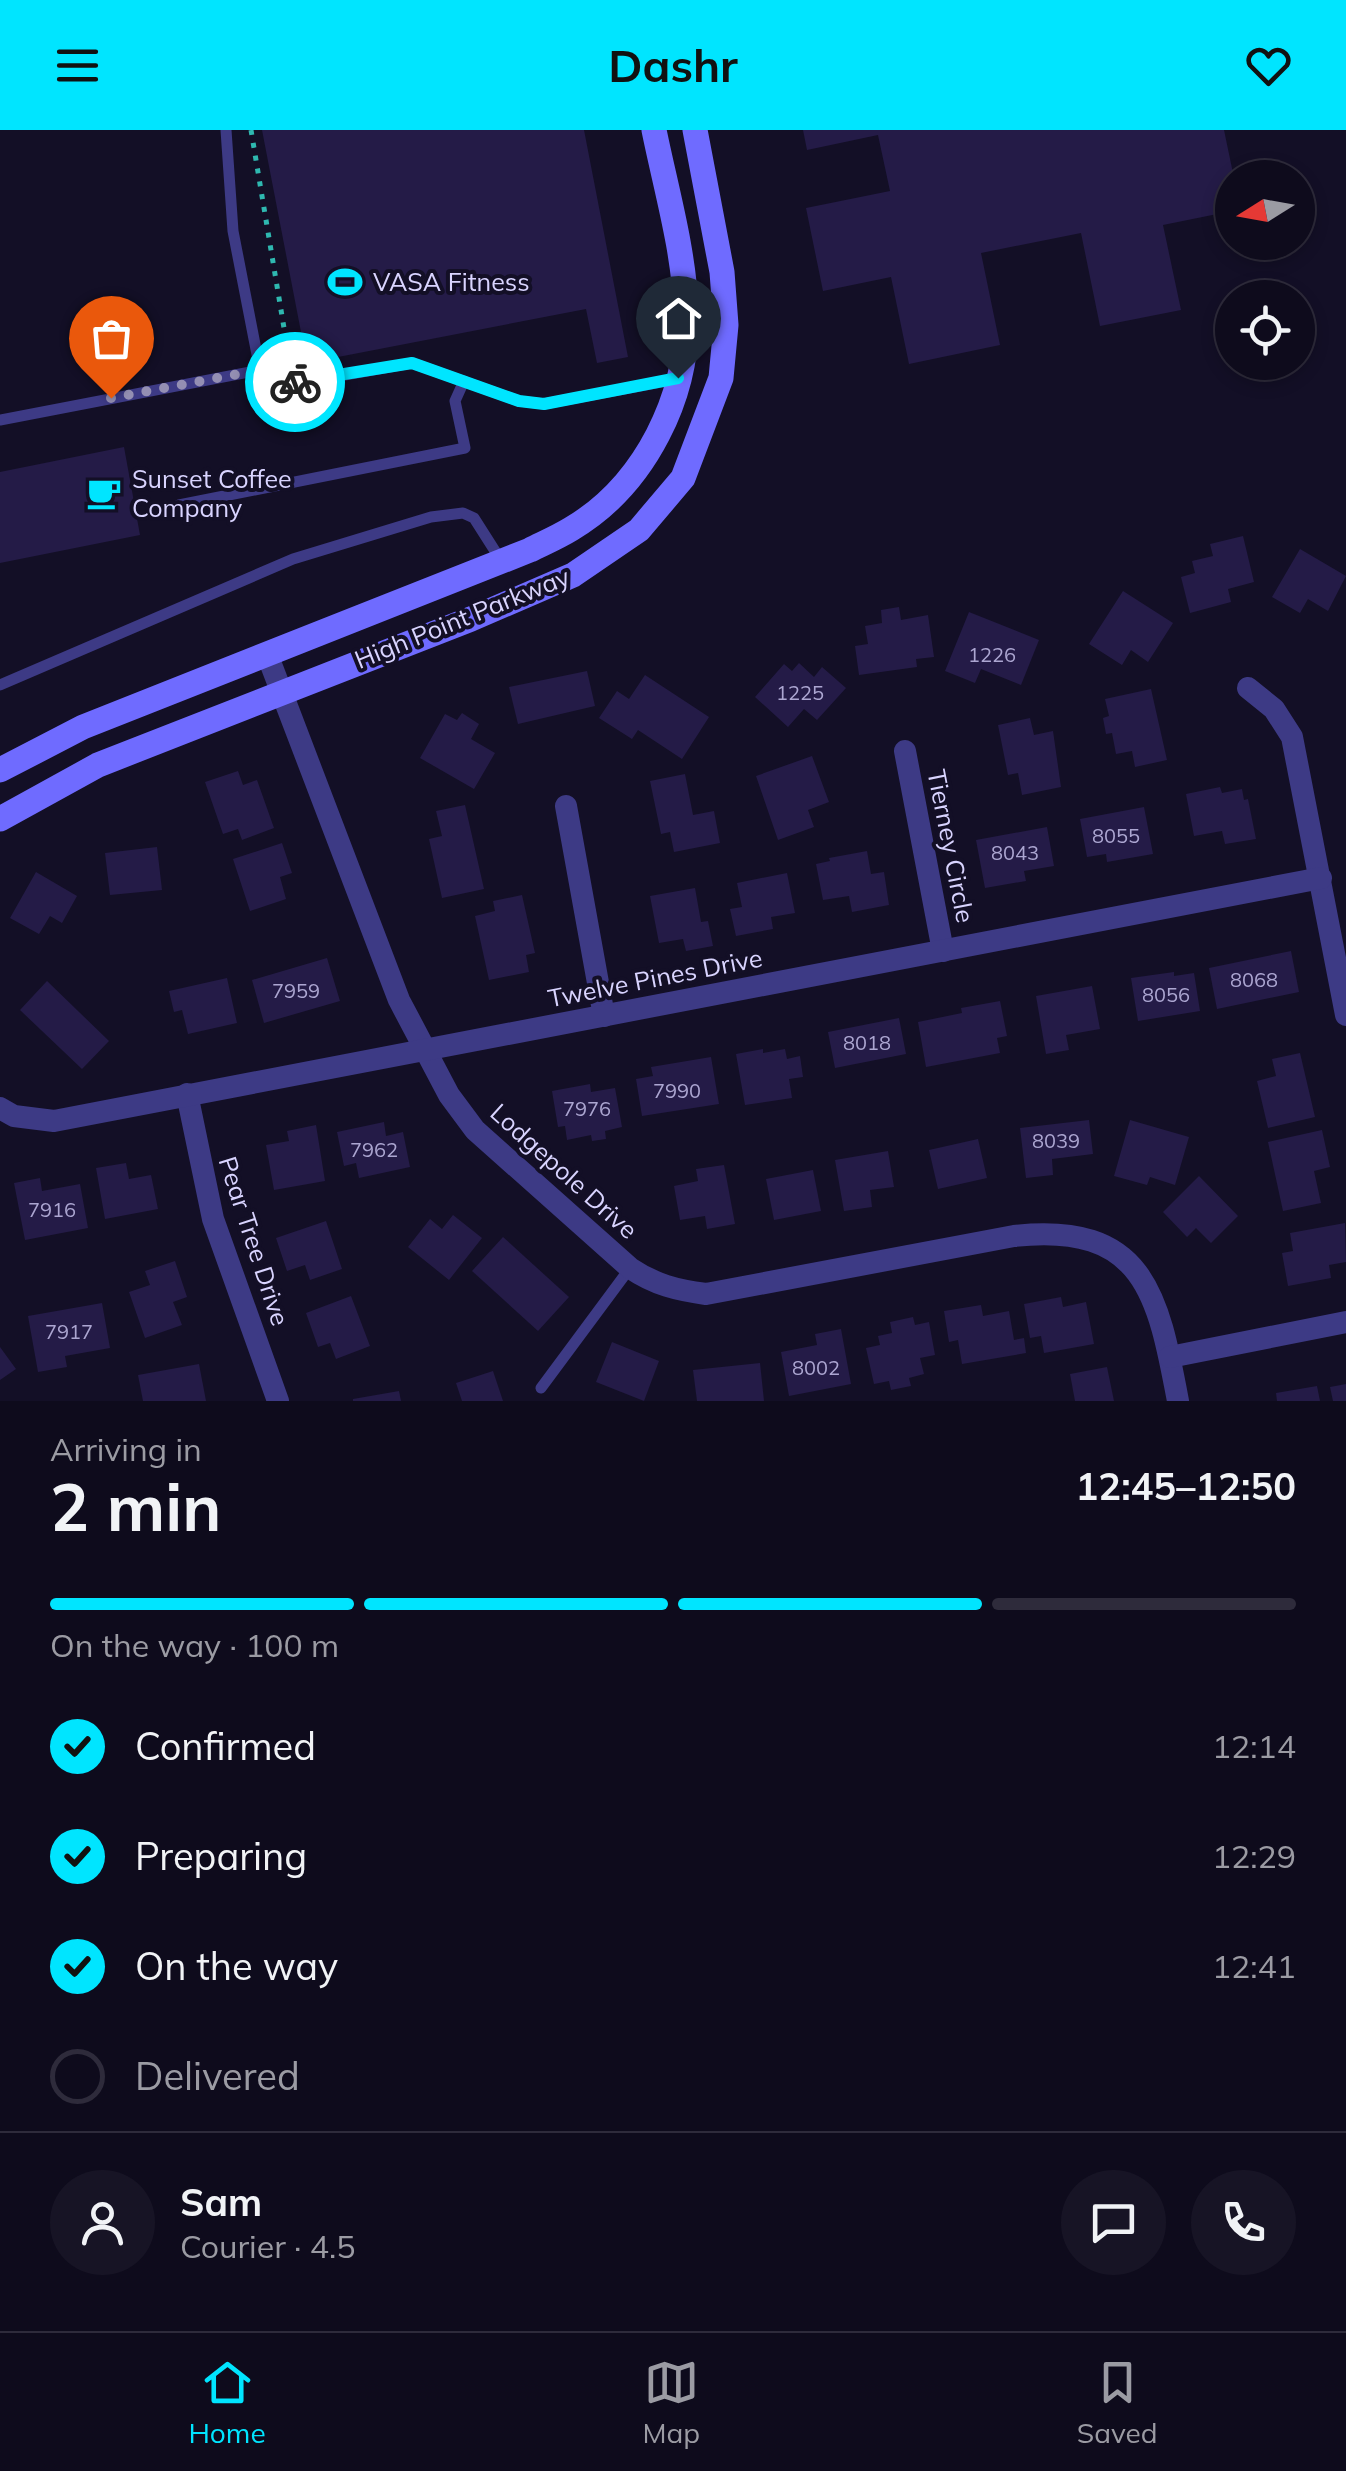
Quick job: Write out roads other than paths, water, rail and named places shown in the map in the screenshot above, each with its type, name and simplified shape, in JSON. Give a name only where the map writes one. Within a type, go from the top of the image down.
[{"type":"street","name":"High Point Parkway","points":[[0,770],[84,727],[502,562],[573,528],[612,496],[645,458],[668,416],[678,378],[686,312],[654,130]]},
{"type":"street","name":"High Point Parkway","points":[[0,819],[98,764],[471,619],[572,574],[639,530],[682,478],[722,378],[726,325],[722,272],[694,130]]},
{"type":"street","name":"Lodgepole Drive","points":[[268,654],[399,1000],[449,1095],[475,1130],[630,1268],[651,1282],[674,1290],[706,1294],[1049,1232],[1084,1238],[1115,1252],[1136,1270],[1161,1316],[1170,1357]]},
{"type":"street","points":[[1248,688],[1274,709],[1292,737],[1346,1016]]},
{"type":"street","name":"Tierney Circle","points":[[905,751],[943,951]]},
{"type":"street","points":[[566,806],[604,1016]]},
{"type":"street","name":"Twelve Pines Drive","points":[[0,1108],[14,1116],[54,1121],[1321,878]]},
{"type":"street","name":"Pear Tree Drive","points":[[187,1094],[213,1219],[278,1401]]},
{"type":"street","points":[[1178,1401],[1170,1357],[1346,1322]]},
{"type":"lane","points":[[226,130],[234,231],[260,370]]},
{"type":"lane","points":[[0,420],[260,370],[292,382],[412,363],[519,401],[544,404],[678,378]]},
{"type":"lane","points":[[180,505],[465,448],[456,400],[464,381]]},
{"type":"lane","points":[[0,685],[293,559],[431,517],[463,514],[474,518],[502,562]]},
{"type":"lane","points":[[541,1388],[630,1268]]},
{"type":"place","name":"VASA Fitness","points":[[345,282]]},
{"type":"place","name":"Sunset Coffee Company","points":[[104,493]]}]
